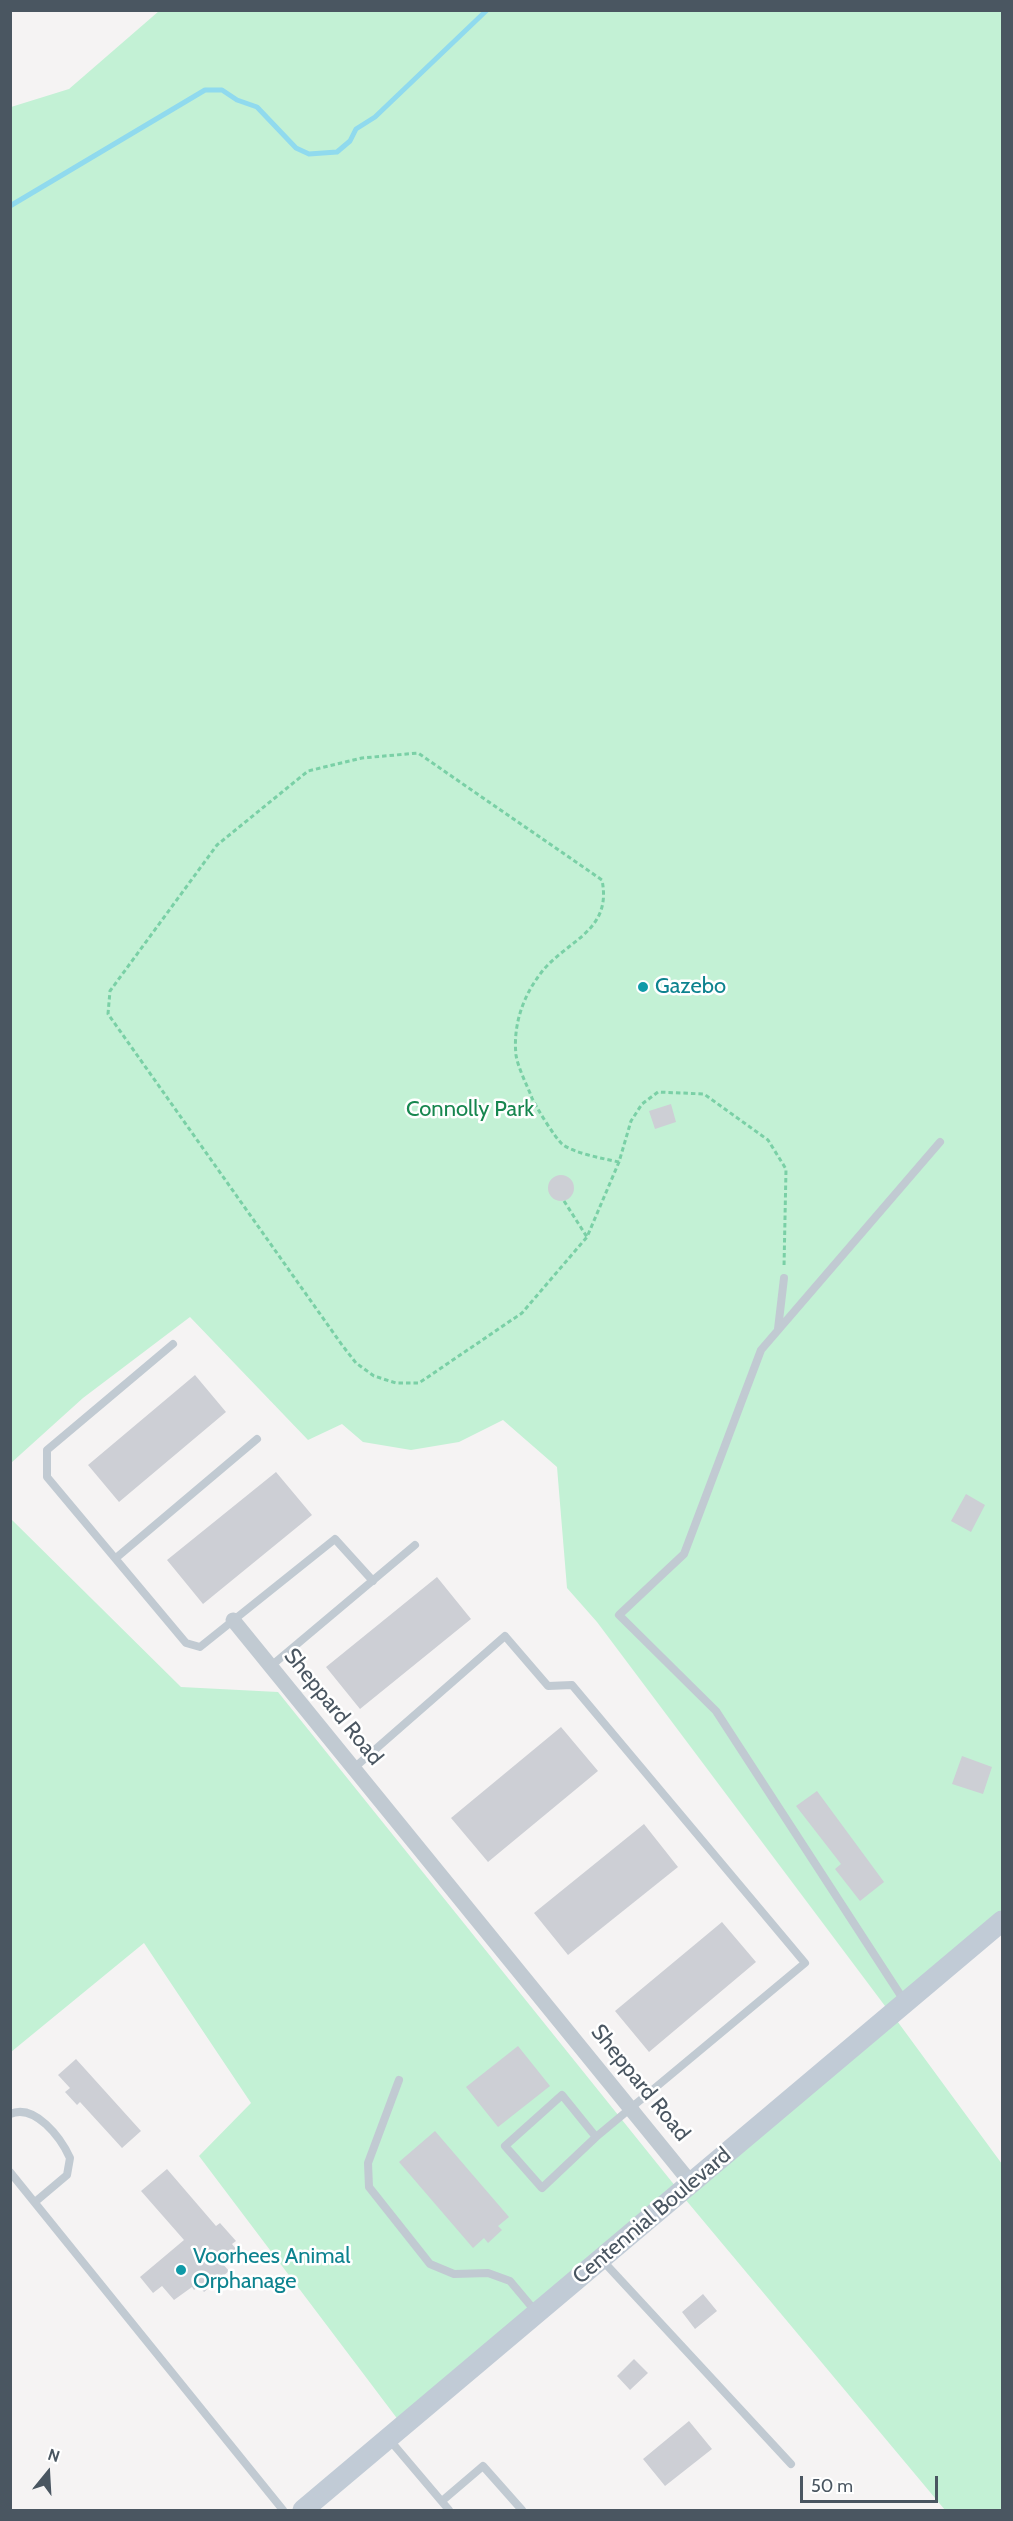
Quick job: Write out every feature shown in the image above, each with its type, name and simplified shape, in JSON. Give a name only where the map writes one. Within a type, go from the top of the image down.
[{"type":"main road","name":"Centennial Boulevard","points":[[303,2511],[1002,1921]]},
{"type":"street","name":"Sheppard Road","points":[[233,1620],[692,2183]]},
{"type":"lane","points":[[905,2003],[716,1711],[620,1615],[684,1554],[762,1350],[940,1142]]},
{"type":"lane","points":[[778,1331],[784,1278]]},
{"type":"lane","points":[[173,1344],[47,1450],[47,1478],[186,1643],[200,1647],[335,1539],[373,1581]]},
{"type":"lane","points":[[116,1558],[257,1439]]},
{"type":"lane","points":[[271,1666],[415,1545]]},
{"type":"lane","points":[[354,1768],[505,1636],[548,1686],[572,1685],[805,1964],[596,2137],[542,2188],[505,2146],[562,2095],[596,2137]]},
{"type":"lane","points":[[399,2080],[368,2163],[369,2187],[430,2264],[454,2274],[488,2273],[510,2282],[537,2313]]},
{"type":"lane","points":[[10,2114],[23,2110],[37,2116],[70,2158],[68,2175],[35,2202]]},
{"type":"lane","points":[[10,2172],[283,2511]]},
{"type":"lane","points":[[601,2259],[791,2464]]},
{"type":"lane","points":[[388,2438],[449,2511]]},
{"type":"lane","points":[[442,2502],[483,2466],[522,2511]]},
{"type":"path","points":[[619,1162],[599,1158],[563,1144],[534,1103],[516,1056],[519,1012],[538,975],[597,921],[603,908],[605,894],[602,880],[418,753],[362,758],[308,771],[217,845],[110,991],[108,1014],[342,1345],[356,1363],[374,1376],[396,1383],[419,1383],[522,1313],[587,1237],[619,1162],[631,1121],[642,1104],[657,1092],[704,1094],[768,1140],[786,1169],[784,1278]]},
{"type":"path","points":[[564,1201],[587,1237]]},
{"type":"green space","name":"Connolly Park","points":[[159,11],[1002,11],[1002,1921],[892,2014],[1002,2164],[1002,2510],[945,2510],[680,2193],[402,2425],[199,2156],[251,2103],[144,1943],[11,2052],[10,1518],[181,1687],[278,1692],[680,2192],[891,2014],[597,1622],[567,1588],[557,1467],[503,1420],[459,1442],[411,1450],[363,1442],[342,1424],[308,1440],[190,1317],[83,1398],[11,1463],[11,107],[69,89]]},
{"type":"building","points":[[671,1104],[676,1122],[655,1129],[649,1111]]},
{"type":"building","points":[[561,1175],[570,1179],[574,1188],[570,1197],[561,1201],[552,1197],[548,1188],[552,1179]]},
{"type":"building","points":[[195,1375],[226,1412],[119,1502],[88,1465]]},
{"type":"building","points":[[276,1472],[312,1515],[203,1604],[167,1560]]},
{"type":"building","points":[[966,1494],[985,1505],[971,1532],[951,1521]]},
{"type":"building","points":[[437,1577],[471,1619],[360,1709],[326,1667]]},
{"type":"building","points":[[561,1727],[598,1771],[488,1862],[451,1818]]},
{"type":"building","points":[[962,1756],[992,1767],[983,1794],[952,1784]]},
{"type":"building","points":[[817,1791],[884,1882],[860,1901],[835,1869],[841,1864],[796,1806]]},
{"type":"building","points":[[644,1824],[678,1867],[568,1955],[534,1913]]},
{"type":"building","points":[[722,1922],[756,1962],[649,2052],[615,2011]]},
{"type":"building","points":[[518,2046],[550,2086],[498,2127],[466,2087]]},
{"type":"building","points":[[76,2059],[141,2131],[122,2148],[80,2102],[77,2105],[65,2092],[70,2088],[58,2075]]},
{"type":"building","points":[[435,2131],[509,2217],[498,2226],[502,2230],[488,2243],[484,2238],[473,2248],[399,2162]]},
{"type":"building","points":[[167,2169],[216,2226],[220,2223],[236,2241],[232,2244],[236,2249],[221,2262],[229,2271],[204,2292],[199,2286],[194,2290],[192,2287],[174,2300],[162,2286],[153,2293],[140,2277],[184,2240],[141,2191]]},
{"type":"building","points":[[703,2294],[717,2311],[695,2329],[682,2312]]},
{"type":"building","points":[[634,2359],[648,2373],[630,2390],[617,2376]]},
{"type":"building","points":[[689,2421],[712,2449],[665,2486],[643,2459]]},
{"type":"waterway","points":[[10,206],[205,90],[222,90],[237,100],[257,107],[296,148],[309,154],[337,152],[350,141],[356,129],[375,117],[487,10]]},
{"type":"place","name":"Gazebo","points":[[643,987]]},
{"type":"place","name":"Voorhees Animal Orphanage","points":[[181,2270]]}]
